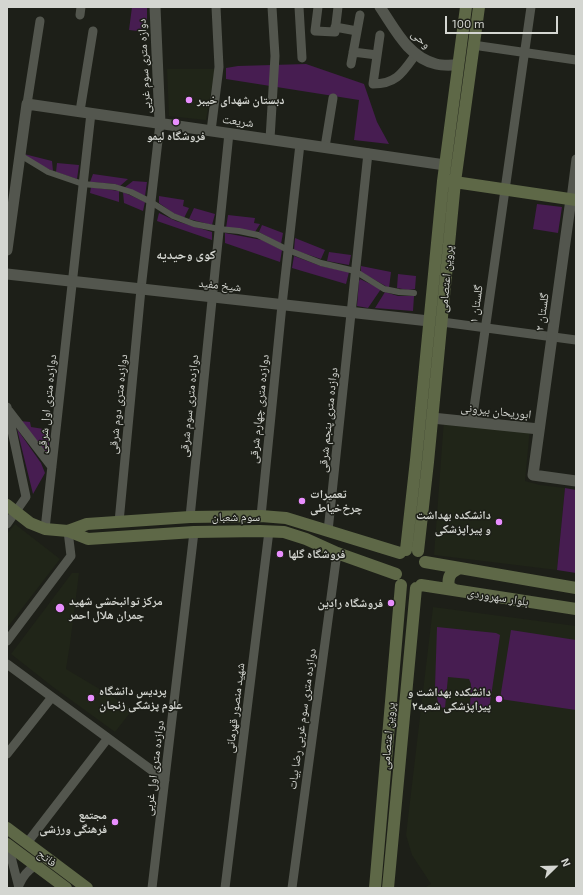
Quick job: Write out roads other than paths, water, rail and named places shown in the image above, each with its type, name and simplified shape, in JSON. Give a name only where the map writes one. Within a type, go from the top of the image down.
[{"type":"main road","name":"پروین اعتصامی","points":[[418,551],[442,322],[449,181],[445,164],[466,7]]},
{"type":"main road","name":"پروین اعتصامی","points":[[403,551],[429,321],[449,181],[479,7]]},
{"type":"main road","points":[[449,181],[573,199]]},
{"type":"main road","name":"سوم شعبان","points":[[12,509],[30,523],[45,529],[68,531],[88,539],[194,532],[284,532],[306,539],[337,553],[375,567],[398,579]]},
{"type":"main road","name":"سوم شعبان","points":[[68,531],[86,524],[190,517],[261,516],[286,518],[379,546],[403,551]]},
{"type":"main road","points":[[375,567],[383,561],[384,557],[384,553],[379,546]]},
{"type":"main road","points":[[413,549],[418,551],[425,562],[425,575],[418,586],[410,589],[398,579],[395,566],[396,558],[403,551],[413,549]]},
{"type":"main road","name":"بلوار سهروردی","points":[[425,562],[576,588]]},
{"type":"main road","points":[[454,590],[449,587],[449,576],[451,572],[460,568]]},
{"type":"main road","name":"پروین اعتصامی","points":[[375,888],[398,579]]},
{"type":"main road","name":"پروین اعتصامی","points":[[388,888],[418,586]]},
{"type":"main road","name":"بلوار سهروردی","points":[[418,586],[454,590],[576,610]]},
{"type":"main road","name":"فاتح","points":[[7,828],[87,888]]},
{"type":"main road","name":"فاتح","points":[[8,844],[66,888]]},
{"type":"street","name":"دوازه متری سوم غربی","points":[[154,7],[160,123]]},
{"type":"street","points":[[211,131],[219,67],[216,7]]},
{"type":"street","points":[[270,139],[274,56],[272,7]]},
{"type":"street","points":[[299,7],[302,58]]},
{"type":"street","points":[[318,7],[315,31],[335,32],[338,7]]},
{"type":"street","name":"وحی","points":[[380,7],[405,45],[416,54],[425,60],[438,64],[458,65]]},
{"type":"street","name":"گلستان ۱","points":[[472,422],[531,7]]},
{"type":"street","points":[[350,64],[360,15]]},
{"type":"street","points":[[7,250],[40,21]]},
{"type":"street","points":[[336,27],[357,31]]},
{"type":"street","points":[[80,111],[93,32]]},
{"type":"street","points":[[380,35],[373,84],[390,81],[400,76],[416,54]]},
{"type":"street","points":[[473,45],[576,60]]},
{"type":"street","points":[[353,52],[377,55]]},
{"type":"street","points":[[325,147],[333,98]]},
{"type":"street","name":"شریعت","points":[[27,104],[445,164]]},
{"type":"street","points":[[72,282],[91,113]]},
{"type":"street","name":"دوازده متری دوم شرقی","points":[[119,522],[160,123]]},
{"type":"street","name":"دوازده متری سوم شرقی","points":[[190,517],[229,133]]},
{"type":"street","name":"دوازده متری چهارم شرقی","points":[[261,516],[300,144]]},
{"type":"street","name":"دوازده متری پنجم شرقی","points":[[328,531],[368,153]]},
{"type":"street","points":[[20,155],[48,172],[83,184],[115,187],[131,192],[151,202],[173,216],[194,224],[219,230],[238,231],[258,235],[288,250],[321,263],[355,271],[384,289],[414,293]]},
{"type":"street","points":[[573,199],[576,159]]},
{"type":"street","name":"گلستان ۲","points":[[539,429],[573,199]]},
{"type":"street","name":"شیخ مفید","points":[[7,274],[429,321]]},
{"type":"street","name":"دوازده متری اول شرقی","points":[[45,529],[72,282]]},
{"type":"street","points":[[442,322],[576,340]]},
{"type":"street","points":[[7,408],[52,467]]},
{"type":"street","points":[[7,408],[26,497],[12,509],[7,524]]},
{"type":"street","name":"ابوریحان بیرونی","points":[[432,418],[539,429],[532,475],[576,481]]},
{"type":"street","points":[[7,641],[71,556],[68,531]]},
{"type":"street","name":"شهید منصور قهرمانی","points":[[225,888],[269,531]]},
{"type":"street","name":"دوازده متری اول غربی","points":[[152,888],[194,532]]},
{"type":"street","name":"دوازده متری سوم غربی رضا بیات","points":[[292,888],[337,553]]},
{"type":"street","points":[[7,664],[165,780]]},
{"type":"street","points":[[7,754],[52,697]]},
{"type":"street","points":[[27,843],[108,738]]},
{"type":"street","points":[[8,844],[19,887]]},
{"type":"street","points":[[19,887],[25,874],[36,865]]},
{"type":"place","name":"دبستان شهدای خیبر","points":[[189,100]]},
{"type":"place","name":"فروشگاه لیمو","points":[[176,122]]},
{"type":"place","name":"تعمیرات چرخ‌خیاطی","points":[[302,501]]},
{"type":"place","name":"دانشکده بهداشت و پیراپزشکی","points":[[499,522]]},
{"type":"place","name":"فروشگاه گلها","points":[[280,554]]},
{"type":"place","name":"فروشگاه رادین","points":[[391,603]]},
{"type":"place","name":"مرکز توانبخشی شهید چمران هلال احمر","points":[[60,608]]},
{"type":"place","name":"پردیس دانشگاه علوم پزشکى زنجان","points":[[91,698]]},
{"type":"place","name":"دانشکده بهداشت و پیراپزشکى شعبه۲","points":[[499,699]]},
{"type":"place","name":"مجتمع فرهنگی ورزشی","points":[[115,822]]},
{"type":"district","name":"کوی وحیدیه","points":[[186,255]]}]
